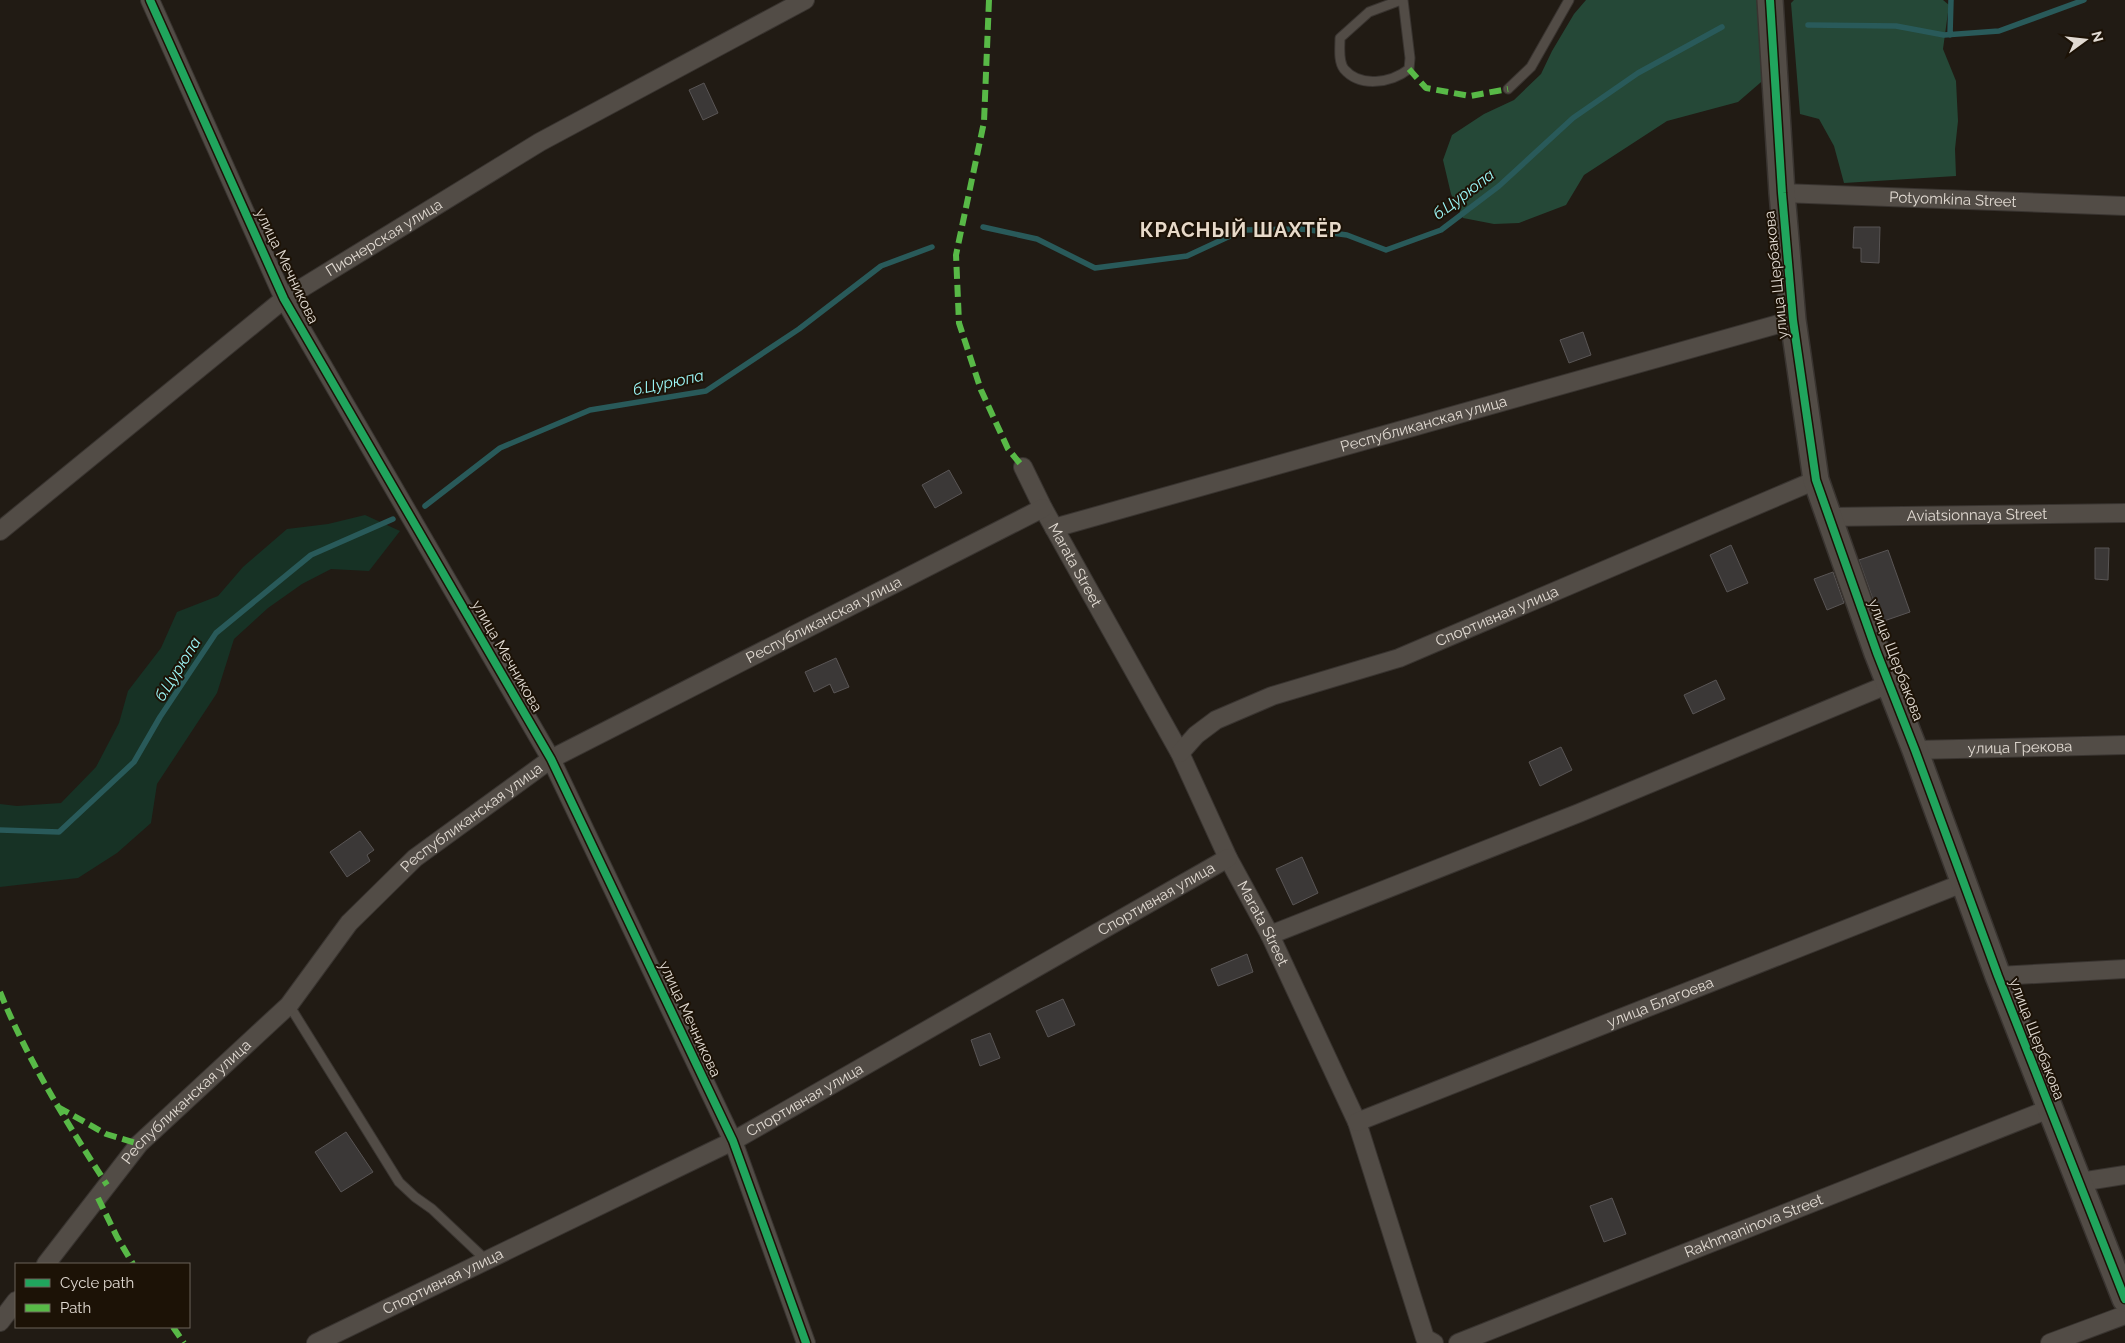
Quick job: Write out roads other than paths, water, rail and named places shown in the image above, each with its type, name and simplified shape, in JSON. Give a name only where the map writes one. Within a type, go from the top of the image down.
[{"type":"street","name":"улица Мечникова","points":[[150,0],[284,299],[551,759],[733,1141],[806,1343]]},
{"type":"street","name":"Пионерская улица","points":[[0,532],[284,299],[540,142],[786,4],[805,0]]},
{"type":"street","name":"улица Щербакова","points":[[1770,0],[1782,192],[1793,320],[1816,480],[1889,684],[1998,976],[2125,1299]]},
{"type":"street","name":"Potyomkina Street","points":[[1782,192],[2125,206]]},
{"type":"street","name":"Республиканская улица","points":[[1054,528],[1793,320]]},
{"type":"street","name":"Marata Street","points":[[1023,467],[1054,528],[1180,752],[1228,858],[1270,934],[1357,1122],[1424,1341]]},
{"type":"street","name":"Спортивная улица","points":[[1180,752],[1196,735],[1216,720],[1272,696],[1399,658],[1816,480]]},
{"type":"street","name":"Республиканская улица","points":[[47,1263],[139,1144],[289,1005],[349,923],[415,858],[551,759],[1043,508]]},
{"type":"street","name":"Aviatsionnaya Street","points":[[1828,517],[2125,512]]},
{"type":"street","points":[[1270,934],[1579,813],[1889,684]]},
{"type":"street","name":"улица Грекова","points":[[1915,750],[2125,745]]},
{"type":"street","name":"Спортивная улица","points":[[316,1343],[733,1141],[1228,858]]},
{"type":"street","name":"улица Благоева","points":[[1357,1122],[1963,883]]},
{"type":"street","points":[[1998,976],[2125,969]]},
{"type":"street","name":"Rakhmaninova Street","points":[[1458,1343],[2049,1109]]},
{"type":"street","points":[[2080,1182],[2125,1175]]},
{"type":"street","points":[[0,1322],[15,1302]]},
{"type":"street","points":[[2050,1343],[2125,1315]]},
{"type":"lane","points":[[1402,0],[1410,58],[1409,69],[1401,75],[1385,80],[1360,81],[1344,68],[1340,58],[1340,38],[1369,12],[1402,0]]},
{"type":"lane","points":[[1508,89],[1530,67],[1569,0]]},
{"type":"lane","points":[[289,1005],[399,1182],[432,1209],[486,1260]]},
{"type":"waterway","points":[[1950,35],[1951,0]]},
{"type":"waterway","name":"б.Цурюпа","points":[[1808,25],[1896,26],[1944,35],[1999,31],[2084,0]]},
{"type":"waterway","name":"б.Цурюпа","points":[[983,227],[1037,239],[1095,268],[1187,256],[1243,230],[1302,229],[1347,235],[1386,250],[1441,230],[1499,186],[1573,118],[1638,73],[1722,27]]},
{"type":"waterway","name":"б.Цурюпа","points":[[425,506],[500,448],[590,410],[706,391],[799,329],[881,266],[932,247]]},
{"type":"waterway","name":"б.Цурюпа","points":[[0,830],[59,832],[134,762],[160,717],[216,633],[311,555],[393,519]]},
{"type":"district","name":"КРАСНЫЙ ШАХТЁР","points":[[1241,230]]}]
